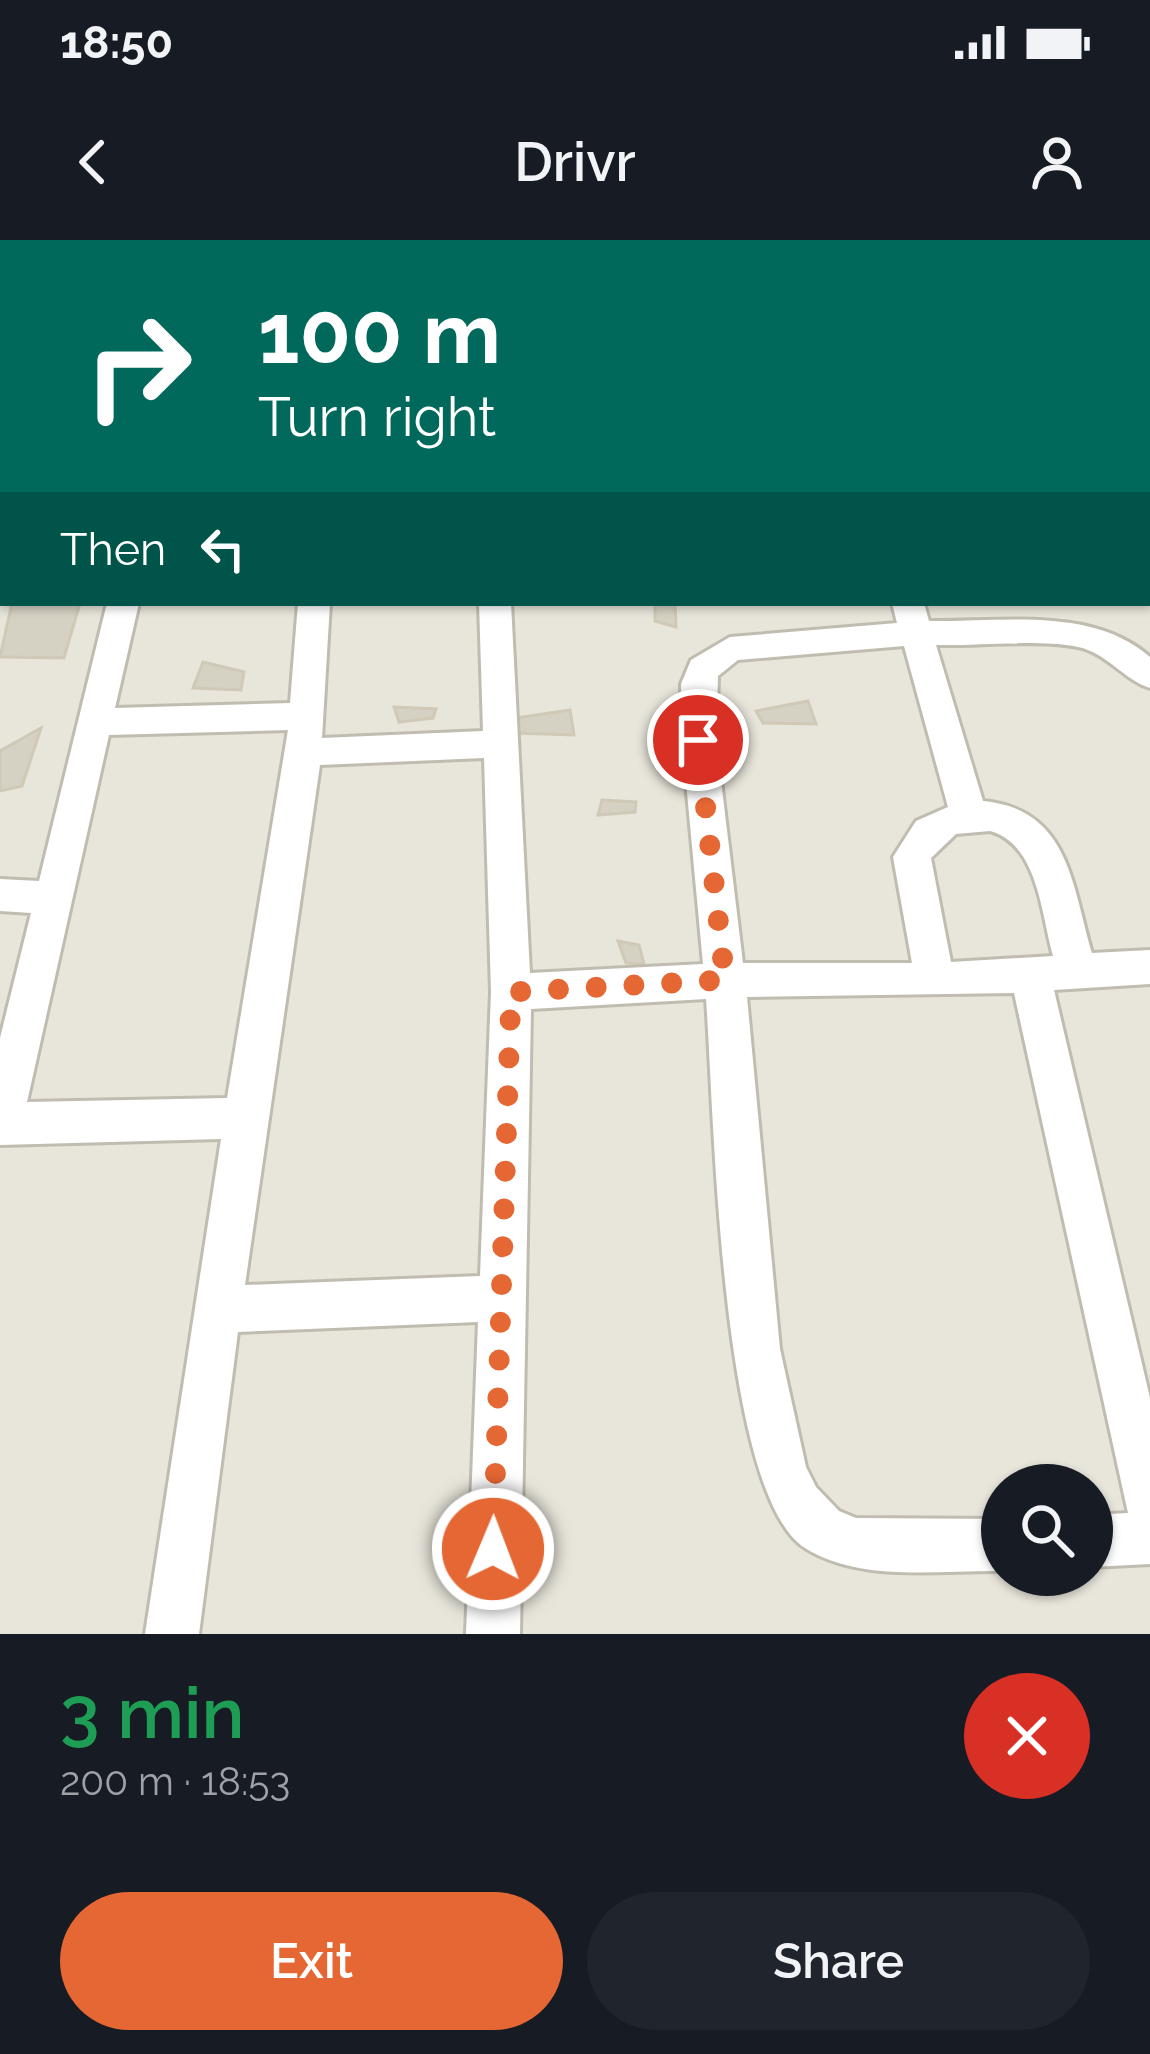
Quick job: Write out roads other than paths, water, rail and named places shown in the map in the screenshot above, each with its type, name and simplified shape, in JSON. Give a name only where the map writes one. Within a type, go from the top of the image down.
[{"type":"street","points":[[122,606],[0,1124],[245,1118]]},
{"type":"street","points":[[172,1634],[304,734],[314,606]]},
{"type":"street","points":[[493,1634],[511,992],[495,606]]},
{"type":"street","points":[[981,1545],[856,1544],[821,1529],[798,1505],[782,1472],[756,1349],[725,980],[698,740],[698,684],[704,669],[730,649],[913,618],[1083,635],[1127,656],[1150,676]]},
{"type":"street","points":[[913,618],[968,814]]},
{"type":"street","points":[[98,722],[502,744]]},
{"type":"street","points":[[935,980],[912,857],[927,833],[968,814],[1009,821],[1031,831],[1042,848],[1077,970]]},
{"type":"street","points":[[0,896],[53,898]]},
{"type":"street","points":[[511,992],[725,980],[935,980],[1150,968]]},
{"type":"street","points":[[1030,974],[1150,1505]]},
{"type":"street","points":[[218,1309],[501,1298]]},
{"type":"street","points":[[1113,1540],[1150,1538]]}]
